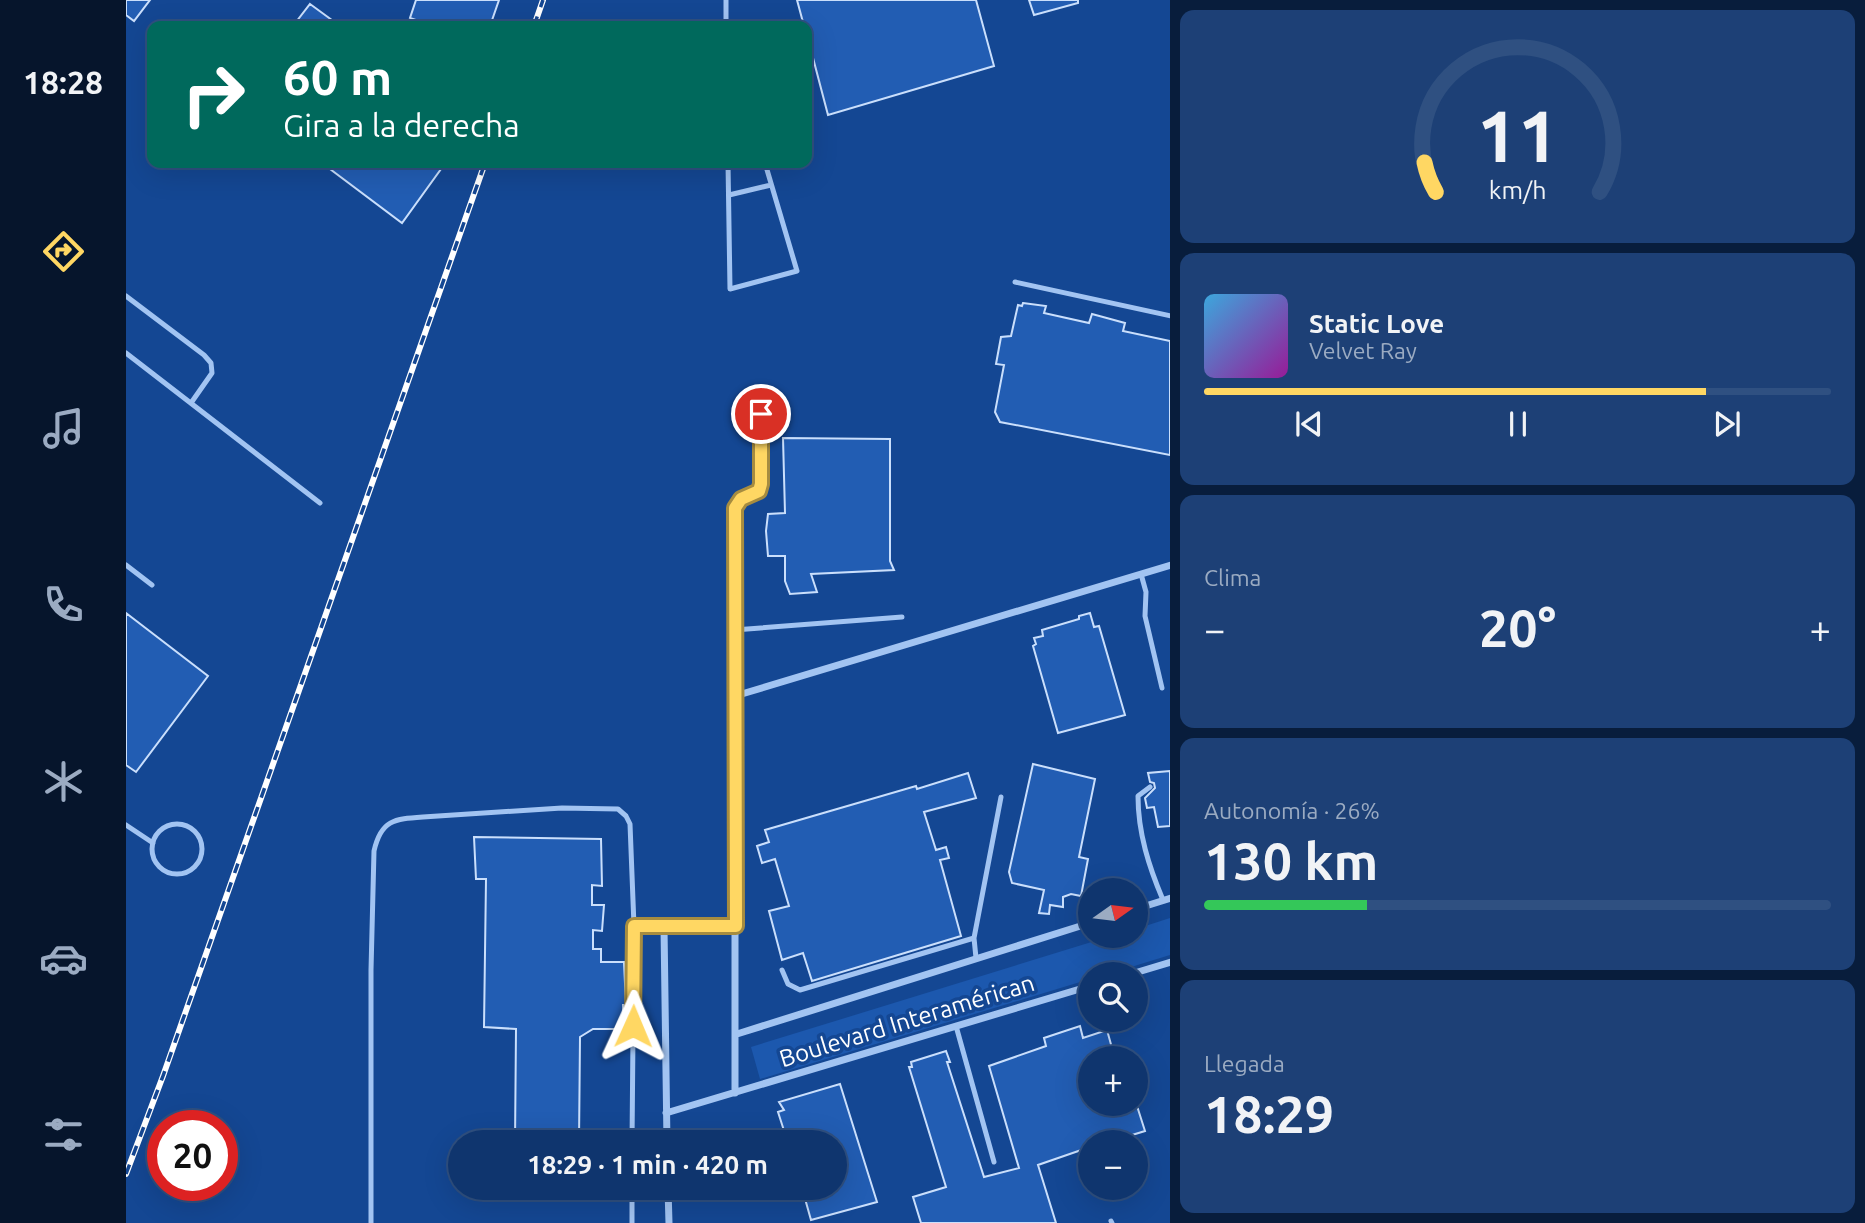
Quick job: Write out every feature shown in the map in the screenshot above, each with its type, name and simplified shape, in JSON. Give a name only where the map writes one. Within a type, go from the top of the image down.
[{"type":"street","points":[[735,1093],[735,696],[1170,565]]},
{"type":"street","points":[[1148,905],[1167,899]]},
{"type":"street","points":[[667,1130],[664,927],[736,926]]},
{"type":"street","name":"Boulevard Interamérican","points":[[737,1034],[1078,927]]},
{"type":"street","points":[[1148,969],[1170,962]]},
{"type":"street","name":"Boulevard Interamérican","points":[[666,1113],[1078,990]]},
{"type":"street","points":[[668,1200],[669,1223]]},
{"type":"lane","points":[[726,0],[726,21]]},
{"type":"lane","points":[[728,168],[730,289],[797,271],[766,168]]},
{"type":"lane","points":[[729,195],[771,185]]},
{"type":"lane","points":[[1015,282],[1170,316]]},
{"type":"lane","points":[[126,296],[211,363],[212,373],[191,403]]},
{"type":"lane","points":[[126,353],[320,503]]},
{"type":"lane","points":[[735,696],[735,508],[741,499],[759,491],[761,484],[760,393]]},
{"type":"lane","points":[[126,565],[152,585]]},
{"type":"lane","points":[[1141,574],[1146,592],[1145,616],[1162,688]]},
{"type":"lane","points":[[734,630],[902,617]]},
{"type":"lane","points":[[1150,787],[1138,796],[1138,813],[1143,844],[1167,899]]},
{"type":"lane","points":[[976,958],[974,938],[1001,797]]},
{"type":"lane","points":[[371,1223],[371,957],[374,851],[377,836],[383,827],[405,818],[562,808],[618,809],[626,816],[630,824],[634,926],[632,1130]]},
{"type":"lane","points":[[126,825],[153,843]]},
{"type":"lane","points":[[185,826],[198,836],[202,853],[199,861],[187,872],[170,873],[157,864],[153,856],[153,843],[163,829],[185,826]]},
{"type":"lane","points":[[634,926],[664,927]]},
{"type":"lane","points":[[782,970],[788,984],[800,990],[974,938]]},
{"type":"lane","points":[[956,1026],[994,1162]]},
{"type":"lane","points":[[632,1200],[632,1223]]},
{"type":"shaded area","points":[[1170,918],[1170,955],[1147,962],[1078,962],[1078,983],[760,1079],[751,1047],[1078,946],[1148,948],[1148,925]]},
{"type":"building","points":[[126,0],[150,0],[134,21],[126,15]]},
{"type":"building","points":[[416,0],[499,0],[492,21],[419,21],[410,18]]},
{"type":"building","points":[[797,0],[976,0],[994,66],[828,115],[812,54],[812,21],[803,21]]},
{"type":"building","points":[[1029,0],[1078,0],[1078,3],[1034,15]]},
{"type":"building","points":[[310,4],[333,21],[297,21]]},
{"type":"building","points":[[329,168],[441,169],[402,223]]},
{"type":"building","points":[[1023,303],[1046,306],[1044,313],[1089,323],[1092,314],[1125,323],[1123,331],[1170,341],[1170,455],[1000,422],[995,412],[1004,365],[996,364],[1001,337],[1011,336],[1018,305],[1022,306]]},
{"type":"building","points":[[783,438],[890,439],[890,561],[894,570],[811,574],[817,592],[790,594],[785,581],[785,556],[768,556],[766,531],[768,514],[785,513]]},
{"type":"building","points":[[126,613],[208,676],[136,772],[126,765]]},
{"type":"building","points":[[1090,613],[1094,627],[1099,626],[1125,715],[1058,733],[1033,646],[1036,644],[1034,638],[1043,636],[1042,630]]},
{"type":"building","points":[[1033,764],[1095,779],[1079,857],[1088,859],[1084,878],[1078,878],[1078,895],[1071,894],[1063,897],[1063,907],[1050,905],[1049,914],[1039,913],[1044,890],[1012,883],[1009,872]]},
{"type":"building","points":[[1170,771],[1170,826],[1158,827],[1154,807],[1147,808],[1145,798],[1155,788],[1148,773]]},
{"type":"building","points":[[968,773],[976,798],[924,812],[936,850],[946,847],[949,858],[940,860],[961,936],[812,981],[803,953],[782,960],[769,911],[789,906],[775,859],[762,863],[757,846],[769,842],[765,830]]},
{"type":"building","points":[[474,837],[601,839],[602,886],[592,885],[592,905],[604,905],[602,931],[593,930],[593,949],[601,949],[601,962],[624,962],[626,1005],[623,1005],[623,1027],[593,1029],[580,1037],[579,1130],[515,1130],[516,1029],[484,1027],[486,879],[476,879]]},
{"type":"building","points":[[1078,1027],[1078,1032],[1082,1032],[1083,1038],[1108,1032],[1111,1046],[1078,1046],[1078,1116],[1140,1116],[1145,1130],[1078,1130],[1078,1151],[1038,1165],[1056,1223],[921,1223],[913,1197],[946,1187],[909,1067],[912,1067],[911,1062],[946,1051],[950,1062],[947,1062],[984,1177],[1019,1168],[989,1066],[1046,1046],[1044,1038]]},
{"type":"building","points":[[840,1084],[877,1202],[811,1220],[805,1200],[847,1200],[847,1130],[784,1130],[778,1112],[784,1110],[779,1102]]},
{"type":"railway","points":[[536,21],[543,0]]},
{"type":"railway","points":[[126,1174],[483,168]]},
{"type":"route","points":[[633,1026],[634,926],[736,926],[735,508],[741,499],[759,491],[761,484],[761,414]]}]
